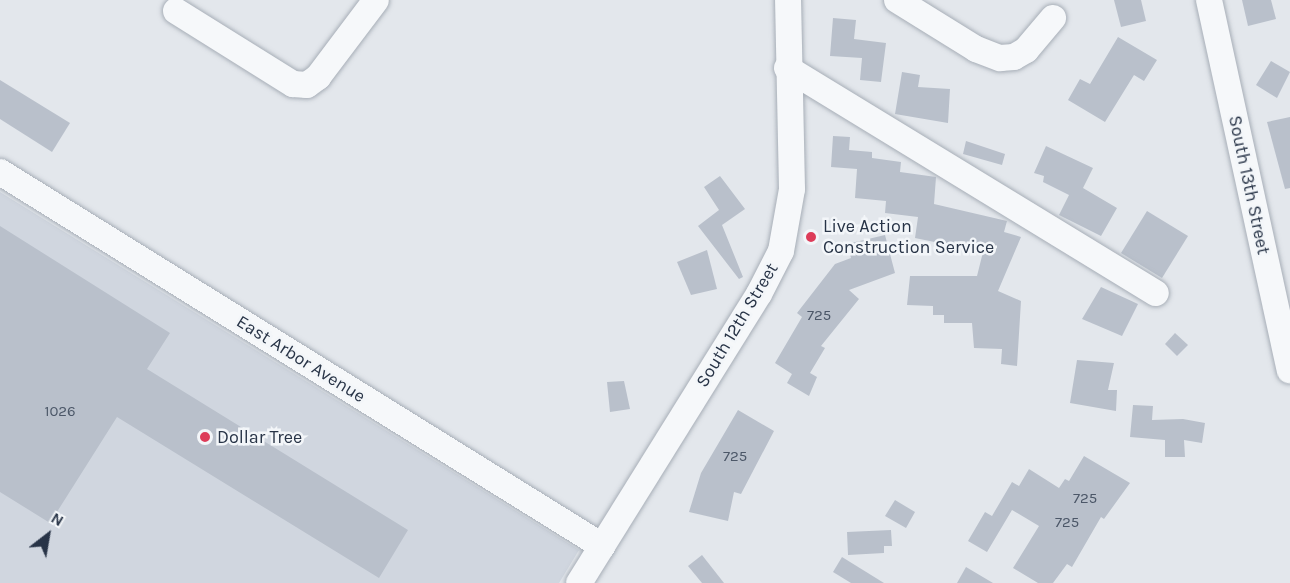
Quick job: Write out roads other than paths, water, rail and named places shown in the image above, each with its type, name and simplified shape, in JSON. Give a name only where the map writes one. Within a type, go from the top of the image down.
[{"type":"street","points":[[176,11],[293,84],[307,85],[318,76],[376,0]]},
{"type":"street","name":"South 12th Street","points":[[579,583],[759,294],[781,251],[792,189],[788,0]]},
{"type":"street","points":[[897,0],[976,49],[1000,58],[1014,57],[1026,50],[1053,18]]},
{"type":"street","name":"South 13th Street","points":[[1209,0],[1285,319],[1290,370]]},
{"type":"street","points":[[788,68],[1156,293]]},
{"type":"street","name":"East Arbor Avenue","points":[[0,172],[602,546]]},
{"type":"place","name":"Live Action Construction Service","points":[[811,237]]},
{"type":"place","name":"Dollar Tree","points":[[205,437]]}]
